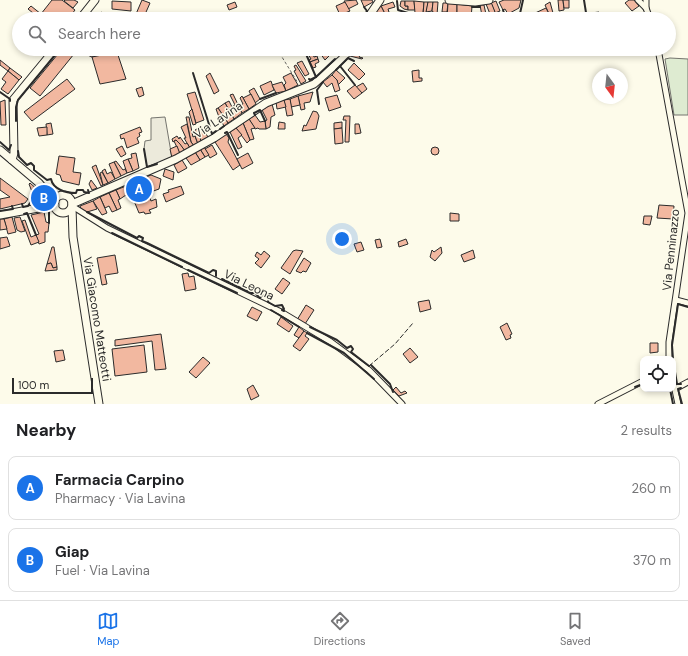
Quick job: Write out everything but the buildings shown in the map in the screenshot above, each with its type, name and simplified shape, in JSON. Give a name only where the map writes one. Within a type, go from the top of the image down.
[{"type":"street","points":[[86,12],[95,0]]},
{"type":"street","points":[[372,12],[380,0]]},
{"type":"street","points":[[449,0],[475,2],[489,0]]},
{"type":"street","points":[[638,0],[646,8]]},
{"type":"street","points":[[646,0],[647,12]]},
{"type":"street","points":[[12,160],[14,153],[13,100],[49,56]]},
{"type":"street","name":"Via Lavina","points":[[72,206],[88,196],[176,159],[214,138],[266,103],[314,84],[344,56]]},
{"type":"street","name":"Via Penninazzo","points":[[659,56],[688,213],[669,342],[669,356]]},
{"type":"street","points":[[0,150],[39,183],[68,222],[73,237]]},
{"type":"street","points":[[39,183],[65,196],[72,206],[73,237]]},
{"type":"street","points":[[55,204],[58,197],[88,196]]},
{"type":"street","points":[[0,215],[55,204]]},
{"type":"street","points":[[60,212],[67,212],[72,206]]},
{"type":"street","name":"Via Leona","points":[[72,206],[107,228],[281,312],[331,342],[368,370],[402,404]]},
{"type":"street","name":"Via Giacomo Matteotti","points":[[73,237],[99,404]]},
{"type":"street","points":[[676,300],[688,303]]},
{"type":"street","points":[[598,404],[640,382]]},
{"type":"street","points":[[676,388],[688,382]]},
{"type":"street","points":[[676,392],[678,404]]},
{"type":"path","points":[[281,56],[296,80]]},
{"type":"green space","points":[[665,59],[688,59],[688,115],[674,115]]},
{"type":"shaded area","points":[[165,117],[172,158],[147,167],[144,149],[145,141],[151,140],[151,118]]},
{"type":"fence","points":[[369,366],[395,344],[413,323]]},
{"type":"wall","points":[[520,12],[523,0]]},
{"type":"wall","points":[[584,0],[586,12]]},
{"type":"wall","points":[[397,1],[398,10],[405,12]]},
{"type":"wall","points":[[364,7],[366,12]]},
{"type":"wall","points":[[472,7],[480,7]]},
{"type":"wall","points":[[16,121],[16,107],[18,100],[54,56]]},
{"type":"wall","points":[[307,56],[316,77],[335,59]]},
{"type":"wall","points":[[336,70],[348,58],[354,61]]},
{"type":"wall","points":[[340,66],[355,85]]},
{"type":"wall","points":[[193,73],[212,134],[216,131]]},
{"type":"wall","points":[[309,79],[310,80],[316,77]]},
{"type":"wall","points":[[319,104],[317,90],[323,82]]},
{"type":"wall","points":[[0,92],[10,99],[10,101]]},
{"type":"wall","points":[[260,99],[276,93]]},
{"type":"wall","points":[[255,115],[254,113],[260,110],[265,121]]},
{"type":"wall","points":[[220,129],[224,126]]},
{"type":"wall","points":[[225,133],[227,132],[238,155]]},
{"type":"wall","points":[[0,142],[9,150],[11,145]]},
{"type":"wall","points":[[144,149],[147,167],[157,164]]},
{"type":"wall","points":[[18,151],[19,157],[27,165],[31,163],[34,166],[34,170],[47,180],[51,179],[54,185],[60,190],[76,193],[77,190],[83,190],[84,192],[89,193],[88,190]]},
{"type":"wall","points":[[126,186],[142,179],[145,185]]},
{"type":"wall","points":[[22,204],[23,207],[28,206],[34,197]]},
{"type":"wall","points":[[0,211],[13,209],[12,206]]},
{"type":"wall","points":[[40,211],[49,210],[49,223]]},
{"type":"wall","points":[[87,212],[137,238],[139,236],[143,238],[142,241],[209,273],[213,270],[216,271],[216,276]]},
{"type":"wall","points":[[24,214],[27,213],[36,235]]},
{"type":"wall","points":[[112,233],[182,267]]},
{"type":"wall","points":[[188,270],[237,293]]},
{"type":"wall","points":[[222,279],[251,293],[255,293],[260,298],[262,295],[269,298],[268,302],[275,306],[282,305],[284,309],[282,310],[284,311]]},
{"type":"wall","points":[[673,356],[672,345],[678,304],[688,307]]},
{"type":"wall","points":[[271,310],[299,327]]},
{"type":"wall","points":[[310,327],[337,340],[347,348],[351,346],[353,349],[351,352],[369,366]]},
{"type":"wall","points":[[307,333],[344,353],[374,379]]},
{"type":"wall","points":[[371,365],[390,384],[393,392]]},
{"type":"wall","points":[[676,378],[677,384],[681,384]]},
{"type":"wall","points":[[635,387],[640,385]]},
{"type":"wall","points":[[681,388],[678,389],[682,404]]},
{"type":"wall","points":[[671,392],[673,404]]},
{"type":"place","name":"Farmacia Carpino","points":[[139,189]]},
{"type":"place","name":"Giap","points":[[44,198]]}]
